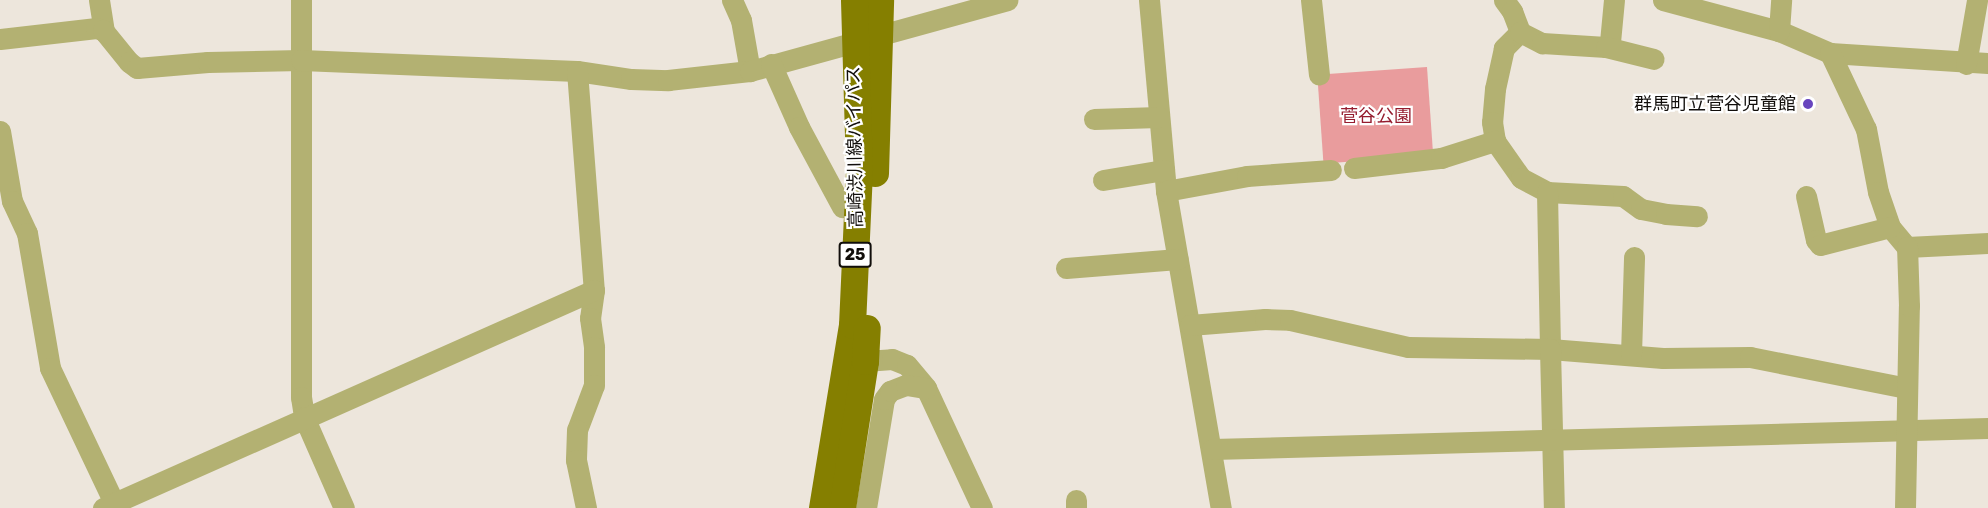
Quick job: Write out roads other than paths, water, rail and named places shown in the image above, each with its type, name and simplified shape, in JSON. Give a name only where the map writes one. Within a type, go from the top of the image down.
[{"type":"main road","name":"高崎渋川線バイパス","points":[[822,508],[852,325],[859,169],[854,0]]},
{"type":"main road","name":"高崎渋川線バイパス","points":[[842,508],[865,361],[880,0]]},
{"type":"street","points":[[99,0],[104,32]]},
{"type":"street","points":[[301,0],[300,354],[304,417],[344,508]]},
{"type":"street","points":[[732,0],[741,20],[750,71]]},
{"type":"street","points":[[1149,0],[1165,181],[1221,508]]},
{"type":"street","points":[[1311,0],[1319,75]]},
{"type":"street","points":[[1504,0],[1508,4],[1520,33],[1542,43],[1606,47],[1654,59]]},
{"type":"street","points":[[1606,47],[1610,42],[1614,0]]},
{"type":"street","points":[[1663,0],[1779,31],[1830,52],[1966,64],[1988,63]]},
{"type":"street","points":[[1779,31],[1781,0]]},
{"type":"street","points":[[1966,64],[1977,0]]},
{"type":"street","points":[[0,39],[96,28],[104,32],[129,62],[137,68],[208,62],[301,60],[577,71],[631,79],[668,80],[750,71],[1001,1]]},
{"type":"street","points":[[1520,33],[1504,48],[1492,122],[1495,141],[1521,178],[1547,192],[1623,196],[1641,209],[1665,214],[1697,216]]},
{"type":"street","points":[[1830,52],[1866,129],[1878,192],[1890,226],[1906,247],[1909,306],[1905,508]]},
{"type":"street","points":[[771,64],[799,128],[842,207]]},
{"type":"street","points":[[577,71],[594,290],[590,318],[594,347],[594,385],[577,430],[576,460],[586,508]]},
{"type":"street","points":[[1094,119],[1159,117]]},
{"type":"street","points":[[0,131],[12,201],[27,233],[50,368],[120,504],[304,417],[594,290]]},
{"type":"street","points":[[1354,168],[1441,158],[1495,141]]},
{"type":"street","points":[[1103,180],[1165,181],[1331,170]]},
{"type":"street","points":[[1547,192],[1554,508]]},
{"type":"street","points":[[1806,196],[1815,240],[1820,245],[1890,226]]},
{"type":"street","points":[[1906,247],[1988,243]]},
{"type":"street","points":[[1631,354],[1634,257]]},
{"type":"street","points":[[1066,268],[1178,259]]},
{"type":"street","points":[[1190,325],[1265,319],[1290,320],[1408,347],[1550,349],[1663,357],[1750,357],[1906,388]]},
{"type":"street","points":[[865,361],[892,359],[908,365],[926,388],[982,508]]},
{"type":"street","points":[[866,508],[884,399],[890,391],[906,385],[926,388]]},
{"type":"street","points":[[1212,448],[1988,428]]},
{"type":"place","name":"群馬町立菅谷児童館","points":[[1808,104]]},
{"type":"park label","name":"菅谷公園","points":[[1376,116]]}]
